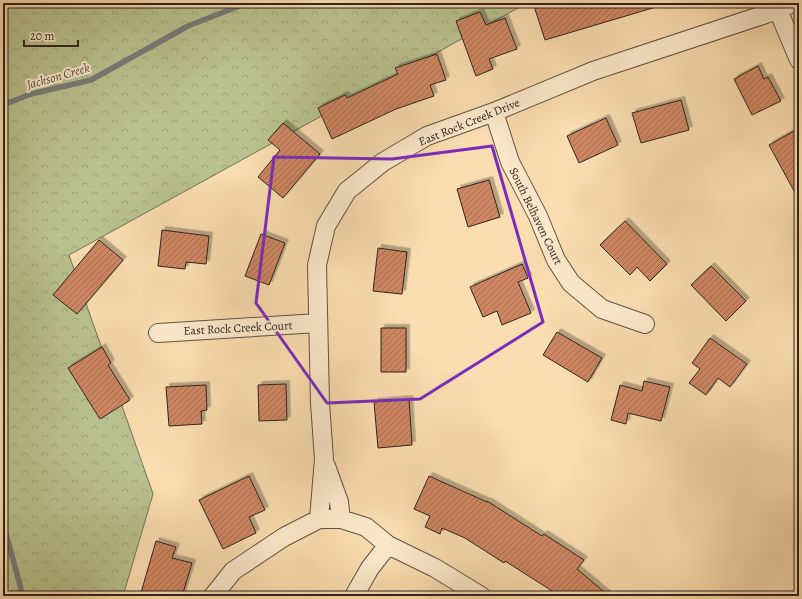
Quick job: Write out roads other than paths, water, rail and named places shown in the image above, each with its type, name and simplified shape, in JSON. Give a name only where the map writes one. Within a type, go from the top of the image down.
[{"type":"street","points":[[785,7],[799,60]]},
{"type":"street","name":"East Rock Creek Drive","points":[[319,519],[324,459],[317,265],[326,226],[347,191],[383,162],[427,136],[494,112],[593,71],[785,7]]},
{"type":"street","name":"South Belhaven Court","points":[[494,112],[510,162],[538,216],[556,260],[571,283],[602,309],[645,324]]},
{"type":"street","name":"East Rock Creek Court","points":[[158,332],[318,323]]},
{"type":"street","name":"East Rock Creek Drive","points":[[324,459],[339,502],[341,519]]},
{"type":"street","points":[[213,596],[232,571],[284,537],[319,519],[341,519],[366,527],[388,545],[435,568],[481,596]]},
{"type":"street","points":[[354,596],[370,568],[388,545]]},
{"type":"waterway","name":"Jackson Creek","points":[[3,105],[31,94],[91,80],[188,26],[247,3]]},
{"type":"waterway","name":"Jackson Creek","points":[[3,523],[23,596]]}]
